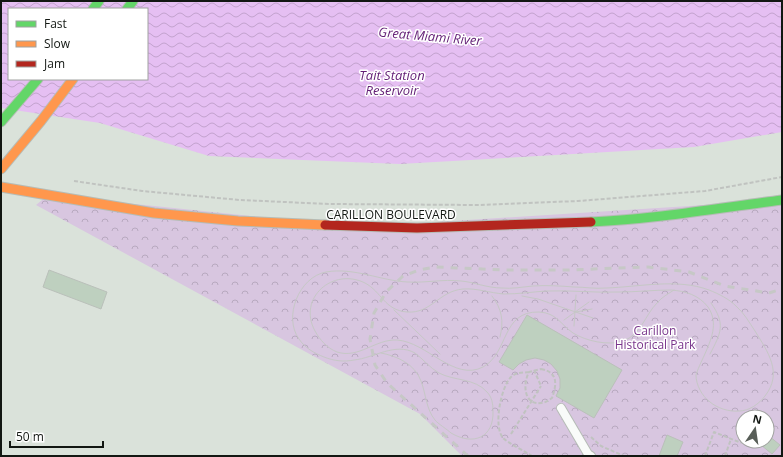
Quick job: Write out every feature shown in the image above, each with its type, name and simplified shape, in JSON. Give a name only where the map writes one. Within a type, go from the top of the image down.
[{"type":"main road","points":[[1,122],[37,80]]},
{"type":"main road","points":[[1,170],[73,80]]},
{"type":"main road","name":"CARILLON BOULEVARD","points":[[1,187],[154,213],[238,221],[366,227],[440,228],[612,221],[782,200]]},
{"type":"lane","points":[[561,408],[588,454],[591,456]]},
{"type":"path","points":[[72,181],[142,191],[240,200],[329,204],[479,205],[705,191],[782,177]]},
{"type":"path","points":[[529,372],[525,379],[524,386],[528,398],[534,403],[543,404],[552,398],[556,388],[555,379],[547,370],[540,369],[518,373],[511,377],[507,384],[498,418],[500,431],[504,439],[532,456]]},
{"type":"path","points":[[511,434],[541,386],[534,370]]},
{"type":"path","points":[[704,456],[714,432],[735,440]]},
{"type":"path","points":[[725,456],[731,439]]},
{"type":"green space","name":"Carillon Historical Park","points":[[48,195],[359,227],[782,200],[782,456],[462,456],[420,414],[36,205]]},
{"type":"water","name":"Tait Station Reservoir","points":[[1,1],[782,1],[782,132],[694,147],[400,164],[209,156],[100,123],[1,108]]},
{"type":"building","points":[[49,270],[107,292],[101,309],[43,287]]},
{"type":"building","points":[[527,315],[622,370],[594,418],[556,396],[560,388],[560,379],[557,371],[551,364],[544,360],[535,358],[526,360],[513,370],[499,362]]},
{"type":"building","points":[[667,435],[683,442],[677,456],[659,456]]},
{"type":"building","points":[[775,441],[780,445],[772,454],[766,449],[775,449]]},
{"type":"tram line","points":[[381,353],[393,356],[410,365],[421,381],[428,406],[436,421],[451,433],[459,437],[474,439],[481,437],[490,428],[493,411],[490,396],[477,384],[445,376],[433,369],[415,353],[407,350],[392,350],[384,352],[362,359],[343,361],[324,357],[307,348],[299,339],[294,330],[293,309],[296,299],[308,281],[316,275],[326,272],[347,271],[398,281],[454,281],[506,288],[533,286],[602,288],[658,284],[684,284],[709,290],[730,301],[744,315],[760,339],[769,355],[773,371],[773,379],[770,387],[760,402],[743,411],[727,410],[720,408],[707,400],[702,393],[698,386],[696,375],[713,332],[713,319],[708,307],[700,299],[681,291],[676,291],[671,290],[610,292],[546,291],[504,294],[473,289],[463,289],[448,294],[422,310],[407,312],[399,311],[393,308],[376,291],[365,283],[353,279],[341,279],[330,282],[314,297],[311,307],[311,319],[315,331],[322,341],[337,352],[353,353],[381,342],[397,340],[408,342],[419,347],[451,366],[472,370],[483,367],[491,361],[511,325],[518,318],[527,314],[539,312],[550,314],[578,336],[597,342],[611,343],[623,341],[639,330],[657,303],[663,297],[667,294],[672,291],[674,290]]},
{"type":"tram line","points":[[574,326],[576,295]]},
{"type":"tram line","points":[[492,296],[500,310],[502,320],[500,337]]},
{"type":"tram line","points":[[522,296],[538,299],[593,318]]},
{"type":"tram line","points":[[564,320],[589,302]]},
{"type":"tram line","points":[[710,354],[717,340],[720,328],[719,317],[711,303]]},
{"type":"tram line","points":[[576,312],[592,309]]},
{"type":"tram line","points":[[394,310],[440,354]]},
{"type":"railway","points":[[468,456],[387,383],[375,365],[370,339],[374,313],[386,292],[403,276],[419,270],[435,267],[506,270],[567,270],[648,267],[689,272],[725,286],[769,293],[782,289]]},
{"type":"traffic: fast","points":[[94,8],[99,1]]},
{"type":"traffic: fast","points":[[128,8],[133,1]]},
{"type":"traffic: fast","points":[[1,122],[37,80]]},
{"type":"traffic: fast","points":[[591,222],[663,216],[782,200]]},
{"type":"traffic: slow","points":[[1,169],[41,121],[72,80]]},
{"type":"traffic: slow","points":[[1,187],[154,213],[238,221],[325,225]]},
{"type":"traffic: jam","points":[[325,225],[417,228],[591,222]]},
{"type":"water label","name":"Great Miami River","points":[[430,36]]}]
